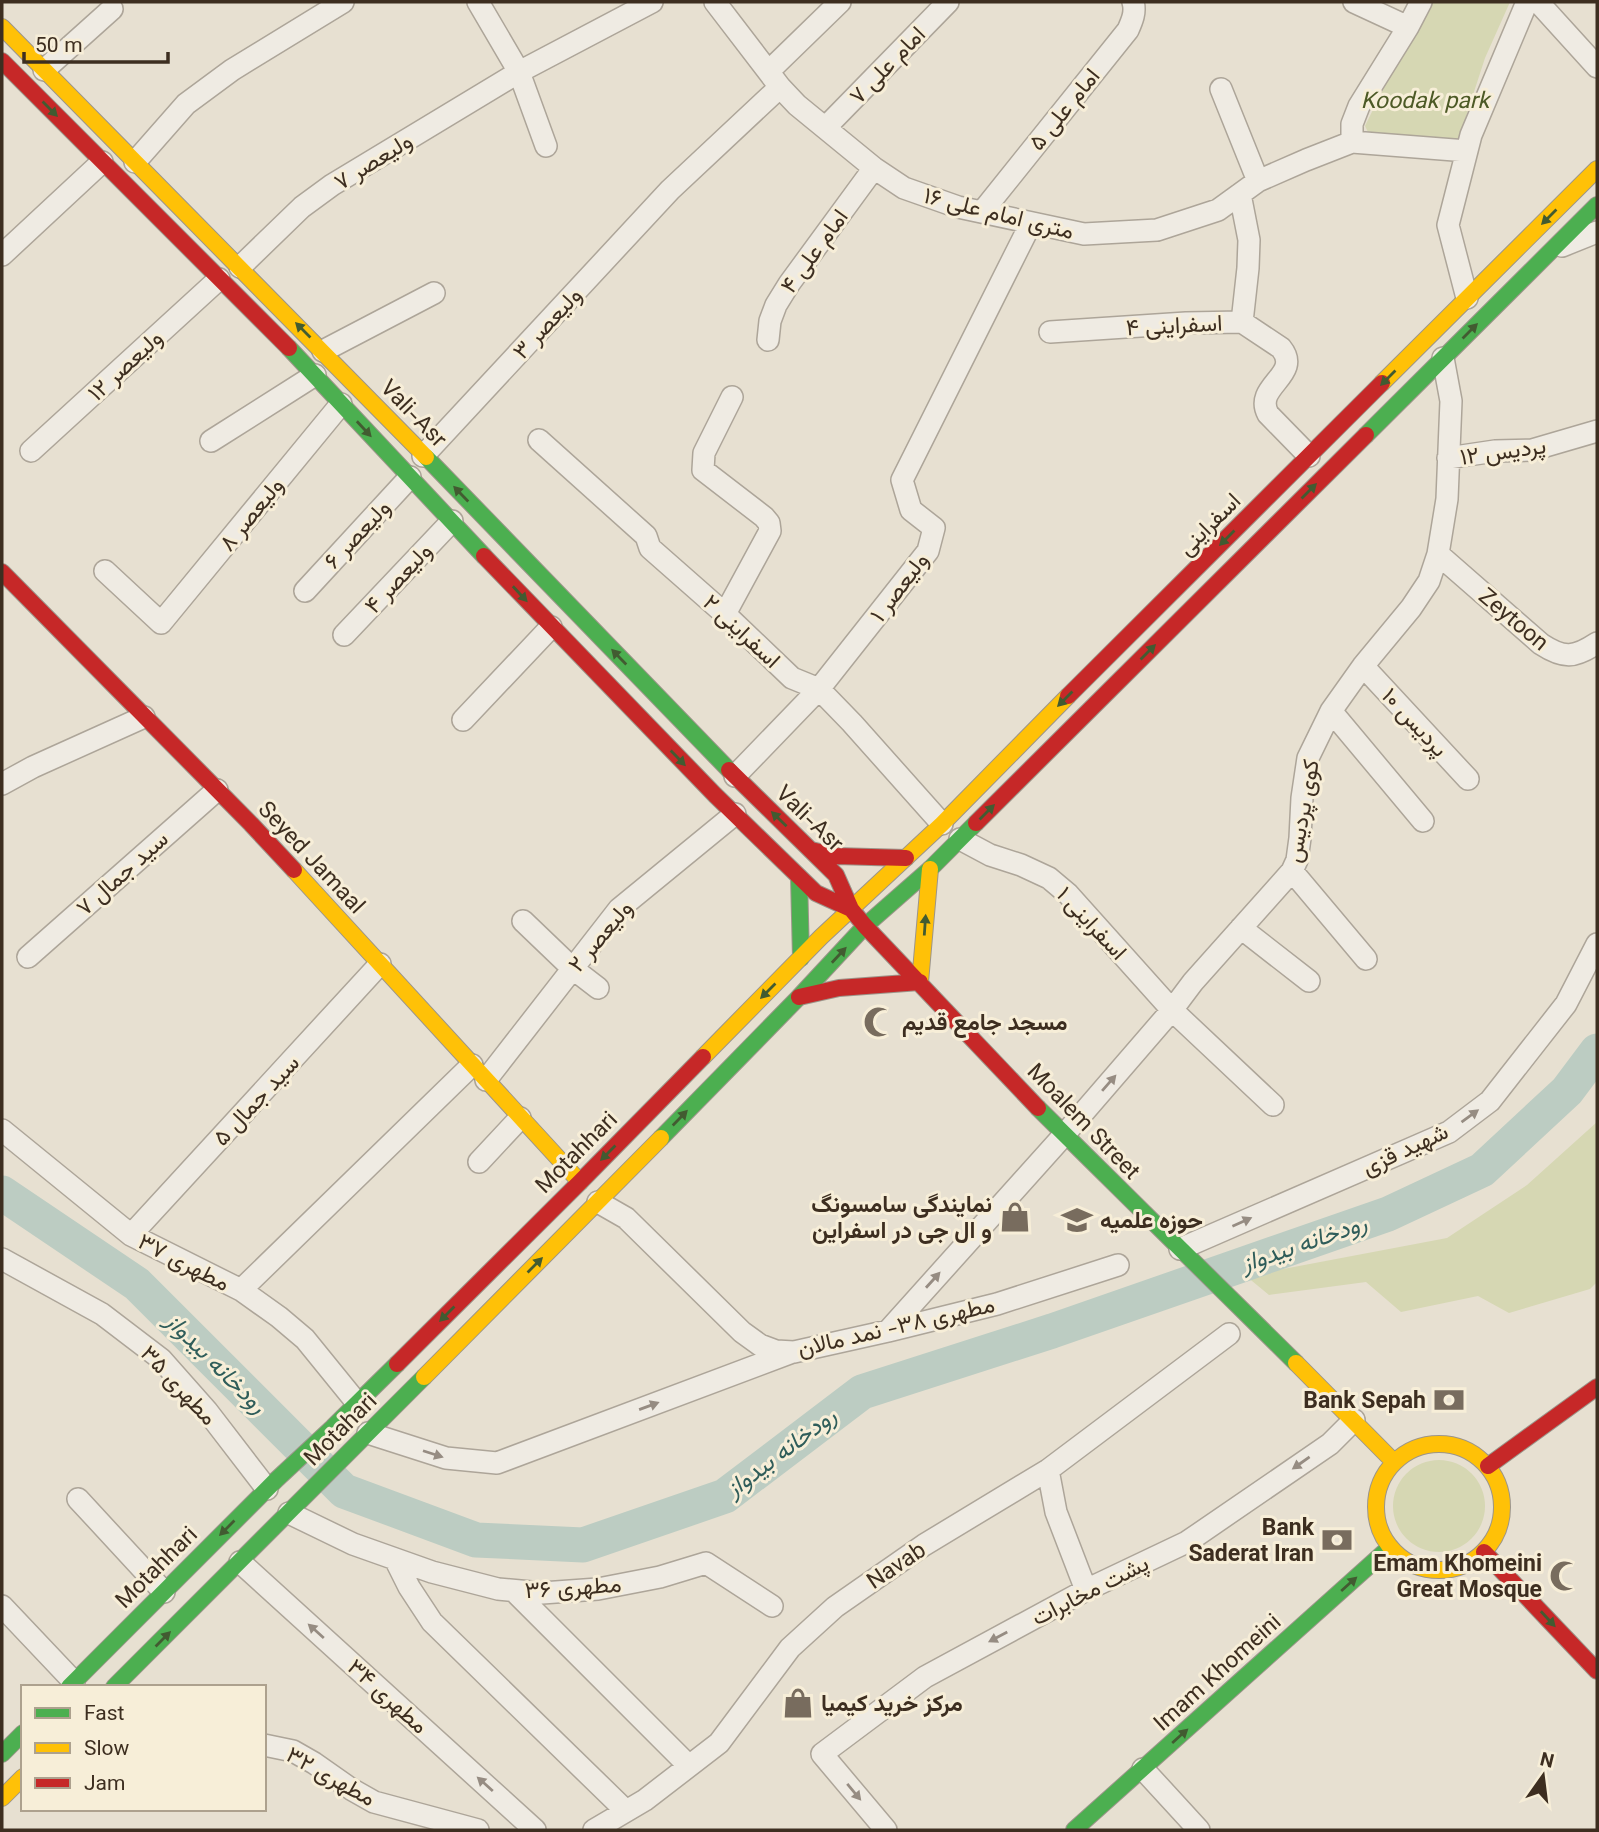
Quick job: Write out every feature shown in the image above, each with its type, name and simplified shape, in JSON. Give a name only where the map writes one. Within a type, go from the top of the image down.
[{"type":"main road","name":"Vali-Asr","points":[[2,27],[323,351],[735,776],[836,875],[851,909]]},
{"type":"main road","name":"Vali-Asr","points":[[2,61],[311,370],[551,627],[715,795],[816,893],[851,909]]},
{"type":"main road","name":"اسفراینی","points":[[851,909],[942,824],[1597,169]]},
{"type":"main road","name":"اسفراینی","points":[[866,926],[930,869],[1597,205]]},
{"type":"main road","points":[[311,370],[323,351]]},
{"type":"main road","name":"Seyed Jamaal","points":[[2,572],[251,824],[580,1182]]},
{"type":"main road","points":[[1025,739],[1025,752],[1030,756],[1043,756]]},
{"type":"main road","points":[[715,795],[735,776]]},
{"type":"main road","points":[[811,850],[836,856],[906,858]]},
{"type":"main road","points":[[799,996],[839,988],[920,982],[930,869]]},
{"type":"main road","points":[[799,877],[801,958]]},
{"type":"main road","name":"Moalem Street","points":[[851,909],[1064,1135],[1394,1462]]},
{"type":"main road","name":"Motahhari","points":[[333,1427],[851,909]]},
{"type":"main road","points":[[598,1202],[866,926]]},
{"type":"main road","name":"Motahari","points":[[116,1685],[598,1202]]},
{"type":"main road","points":[[1488,1466],[1597,1387]]},
{"type":"main road","name":"Motahari","points":[[271,1484],[333,1427]]},
{"type":"main road","points":[[1431,1443],[1452,1444],[1472,1452],[1488,1466],[1498,1482],[1502,1519],[1484,1552],[1467,1564],[1447,1570],[1426,1569],[1406,1561],[1390,1547],[1380,1531],[1376,1494],[1382,1477],[1394,1462],[1411,1450],[1431,1443]]},
{"type":"main road","points":[[302,1455],[323,1478]]},
{"type":"main road","name":"Motahhari","points":[[71,1684],[271,1484]]},
{"type":"main road","name":"Imam Khomeini","points":[[1074,1830],[1390,1547]]},
{"type":"main road","points":[[1484,1552],[1597,1671]]},
{"type":"main road","points":[[2,1751],[21,1735]]},
{"type":"main road","points":[[2,1798],[21,1779]]},
{"type":"street","points":[[135,162],[186,104],[232,70],[343,2]]},
{"type":"street","points":[[478,2],[519,72],[546,146]]},
{"type":"street","name":"ولیعصر ۷","points":[[240,267],[302,207],[332,186],[519,72],[652,2]]},
{"type":"street","name":"۱۶ متری امام علی","points":[[715,2],[797,105],[874,168],[904,188],[958,207],[1084,234],[1157,230],[1218,210],[1258,181],[1352,142],[1467,151]]},
{"type":"street","name":"ولیعصر ۳","points":[[423,456],[774,79],[840,2]]},
{"type":"street","name":"امام علی ۷","points":[[825,128],[948,2]]},
{"type":"street","name":"امام علی ۵","points":[[982,212],[1128,30],[1135,6],[1133,2]]},
{"type":"street","points":[[1354,2],[1408,27]]},
{"type":"street","points":[[1352,142],[1352,124],[1360,106],[1421,2]]},
{"type":"street","points":[[1467,298],[1448,225],[1471,135],[1527,2]]},
{"type":"street","points":[[1538,2],[1597,66]]},
{"type":"street","points":[[44,70],[112,9]]},
{"type":"street","points":[[1221,89],[1258,181]]},
{"type":"street","points":[[2,255],[103,162]]},
{"type":"street","name":"امام علی ۴","points":[[768,340],[770,321],[789,284],[874,168]]},
{"type":"street","points":[[1240,194],[1249,240],[1242,322]]},
{"type":"street","name":"ولیعصر ۱","points":[[735,776],[819,689],[928,551],[934,528],[911,510],[902,480],[1031,223]]},
{"type":"street","points":[[1550,251],[1597,232]]},
{"type":"street","name":"ولیعصر ۱۲","points":[[31,451],[219,279]]},
{"type":"street","points":[[323,351],[434,293]]},
{"type":"street","name":"اسفراینی ۴","points":[[1051,332],[1242,322],[1281,348],[1285,354],[1286,367],[1264,400],[1264,407],[1309,456]]},
{"type":"street","name":"کوی پردیس","points":[[888,1331],[1064,1135],[1193,982],[1292,871],[1297,860],[1308,758],[1331,711],[1363,666],[1412,608],[1429,581],[1438,554],[1447,499],[1451,401],[1443,358]]},
{"type":"street","points":[[211,441],[311,370]]},
{"type":"street","points":[[725,614],[770,531],[769,523],[764,517],[703,470],[704,453],[732,397]]},
{"type":"street","name":"ولیعصر ۸","points":[[105,571],[161,624],[341,404]]},
{"type":"street","name":"پردیس ۱۲","points":[[1448,458],[1532,450],[1597,431]]},
{"type":"street","name":"اسفراینی ۲","points":[[539,440],[646,536],[650,548],[792,678],[819,689],[942,824]]},
{"type":"street","name":"ولیعصر ۶","points":[[305,591],[410,477]]},
{"type":"street","name":"ولیعصر ۴","points":[[344,635],[452,521]]},
{"type":"street","name":"Zeytoon","points":[[1438,554],[1554,653],[1574,655],[1597,643]]},
{"type":"street","points":[[463,720],[551,627]]},
{"type":"street","name":"پردیس ۱۰","points":[[1363,666],[1468,779]]},
{"type":"street","points":[[1331,711],[1423,821]]},
{"type":"street","points":[[2,784],[33,767],[144,717]]},
{"type":"street","name":"سید جمال ۷","points":[[28,957],[216,790]]},
{"type":"street","name":"ولیعصر ۲","points":[[241,1290],[479,1072],[572,968],[619,909],[735,814]]},
{"type":"street","name":"اسفراینی ۱","points":[[960,839],[990,855],[1049,878],[1068,894],[1172,1010],[1273,1105]]},
{"type":"street","points":[[1292,871],[1366,959]]},
{"type":"street","points":[[523,922],[572,968],[598,988]]},
{"type":"street","points":[[1241,928],[1309,981]]},
{"type":"street","name":"شهید قزی","points":[[1180,1249],[1449,1132],[1490,1101],[1566,1004],[1597,944]]},
{"type":"street","name":"سید جمال ۵","points":[[131,1235],[380,964]]},
{"type":"street","points":[[479,1162],[520,1118]]},
{"type":"street","name":"مطهری ۳۷","points":[[2,1130],[131,1235],[241,1290],[279,1317],[305,1339],[357,1403]]},
{"type":"street","name":"مطهری ۳۸- نمد مالان","points":[[598,1202],[626,1218],[742,1332],[760,1345],[776,1351],[794,1352],[997,1304],[1118,1265]]},
{"type":"street","name":"مطهری ۳۵","points":[[2,1259],[102,1314],[161,1359],[271,1484]]},
{"type":"street","name":"Navab","points":[[594,1830],[645,1800],[719,1743],[790,1648],[835,1607],[924,1545],[1048,1470],[1229,1334]]},
{"type":"street","points":[[368,1433],[446,1458],[497,1463],[794,1352]]},
{"type":"street","name":"پشت مخابرات","points":[[886,1830],[822,1754],[925,1677],[1086,1590],[1187,1542],[1330,1444],[1354,1420]]},
{"type":"street","points":[[1048,1470],[1056,1512],[1086,1590]]},
{"type":"street","points":[[78,1499],[164,1592]]},
{"type":"street","name":"مطهری ۳۶","points":[[293,1508],[353,1544],[445,1576],[498,1589],[542,1594],[598,1588],[660,1577],[706,1563],[772,1605]]},
{"type":"street","points":[[395,1559],[409,1587],[432,1622],[626,1811]]},
{"type":"street","name":"مطهری ۳۴","points":[[240,1562],[535,1830]]},
{"type":"street","points":[[514,1591],[689,1766]]},
{"type":"street","points":[[2,1606],[71,1684]]},
{"type":"street","name":"مطهری ۳۲","points":[[266,1745],[293,1751],[374,1802],[478,1830]]},
{"type":"street","points":[[1143,1769],[1199,1830]]},
{"type":"green space","name":"Koodak park","points":[[1426,2],[1510,2],[1485,58],[1459,138],[1445,147],[1370,136],[1365,126]]},
{"type":"green space","points":[[1597,1122],[1597,1282],[1590,1289],[1509,1313],[1478,1296],[1401,1312],[1366,1282],[1269,1295],[1246,1276],[1447,1238],[1527,1185]]},
{"type":"green space","points":[[1439,1460],[1457,1464],[1471,1474],[1481,1488],[1485,1506],[1481,1524],[1471,1538],[1457,1548],[1439,1552],[1421,1548],[1407,1538],[1397,1524],[1393,1506],[1397,1488],[1407,1474],[1421,1464]]},
{"type":"waterway","name":"رودخانه بیدواز","points":[[2,1193],[137,1284],[344,1491],[476,1540],[583,1545],[725,1496],[862,1392],[1052,1331],[1388,1214],[1482,1170],[1567,1091],[1597,1051]]},
{"type":"traffic: fast","points":[[1366,435],[1597,205]]},
{"type":"traffic: fast","points":[[289,348],[484,556]]},
{"type":"traffic: fast","points":[[426,457],[729,770]]},
{"type":"traffic: fast","points":[[661,1138],[865,926],[930,869],[976,823]]},
{"type":"traffic: fast","points":[[799,877],[801,958]]},
{"type":"traffic: fast","points":[[1038,1108],[1296,1363]]},
{"type":"traffic: fast","points":[[71,1685],[276,1480],[397,1364]]},
{"type":"traffic: fast","points":[[116,1685],[424,1377]]},
{"type":"traffic: fast","points":[[1074,1830],[1390,1547]]},
{"type":"traffic: fast","points":[[2,1754],[21,1735]]},
{"type":"traffic: slow","points":[[2,27],[426,457]]},
{"type":"traffic: slow","points":[[1382,383],[1597,169]]},
{"type":"traffic: slow","points":[[703,1057],[821,937],[942,824],[1068,696]]},
{"type":"traffic: slow","points":[[920,982],[930,869]]},
{"type":"traffic: slow","points":[[294,870],[580,1182]]},
{"type":"traffic: slow","points":[[424,1377],[661,1138]]},
{"type":"traffic: slow","points":[[1296,1363],[1394,1462]]},
{"type":"traffic: slow","points":[[1439,1444],[1463,1449],[1484,1462],[1497,1483],[1502,1507],[1497,1531],[1484,1552],[1463,1565],[1439,1570],[1415,1565],[1394,1552],[1381,1531],[1376,1507],[1381,1483],[1394,1462],[1415,1449],[1439,1444]]},
{"type":"traffic: slow","points":[[2,1798],[21,1779]]},
{"type":"traffic: jam","points":[[2,61],[289,348]]},
{"type":"traffic: jam","points":[[1068,696],[1382,383]]},
{"type":"traffic: jam","points":[[976,823],[1366,435]]},
{"type":"traffic: jam","points":[[484,556],[715,795],[816,893],[851,909]]},
{"type":"traffic: jam","points":[[2,572],[294,870]]},
{"type":"traffic: jam","points":[[729,770],[836,875],[851,909],[865,926],[1038,1108]]},
{"type":"traffic: jam","points":[[811,850],[836,856],[906,858]]},
{"type":"traffic: jam","points":[[799,997],[839,988],[920,982]]},
{"type":"traffic: jam","points":[[397,1364],[703,1057]]},
{"type":"traffic: jam","points":[[1488,1466],[1597,1387]]},
{"type":"traffic: jam","points":[[1484,1552],[1597,1671]]},
{"type":"place","name":"مسجد جامع قدیم","points":[[879,1022]]},
{"type":"place","name":"نمایندگی سامسونگ و ال جی در اسفراین","points":[[1015,1217]]},
{"type":"place","name":"حوزه علمیه","points":[[1077,1220]]},
{"type":"place","name":"Bank Sepah","points":[[1449,1400]]},
{"type":"place","name":"Bank Saderat Iran","points":[[1337,1540]]},
{"type":"place","name":"Emam Khomeini Great Mosque","points":[[1565,1576]]},
{"type":"place","name":"مرکز خرید کیمیا","points":[[798,1703]]}]
